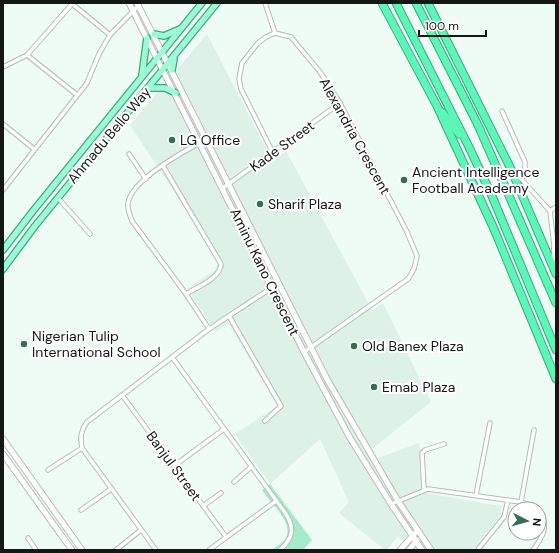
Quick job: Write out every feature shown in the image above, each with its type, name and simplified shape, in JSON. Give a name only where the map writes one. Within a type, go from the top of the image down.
[{"type":"highway","points":[[382,3],[437,106],[494,229],[556,379]]},
{"type":"highway","points":[[396,3],[468,145],[492,196],[556,350]]},
{"type":"highway","points":[[416,3],[509,193],[556,303]]},
{"type":"highway","points":[[428,3],[475,94],[511,169],[555,270]]},
{"type":"highway","points":[[451,72],[475,94]]},
{"type":"highway","points":[[437,106],[468,145]]},
{"type":"main road","name":"Aminu Kano Crescent","points":[[129,3],[176,93],[199,144],[223,188],[304,352],[350,438],[391,504],[422,550]]},
{"type":"main road","name":"Ahmadu Bello Way","points":[[3,250],[202,3]]},
{"type":"main road","name":"Ahmadu Bello Way","points":[[3,269],[58,198],[169,64],[217,3]]},
{"type":"main road","name":"Aminu Kano Crescent","points":[[138,4],[327,379],[398,501],[431,550]]},
{"type":"main road","points":[[154,34],[164,36],[182,28]]},
{"type":"main road","points":[[141,78],[146,57],[147,38]]},
{"type":"main road","points":[[172,70],[174,57]]},
{"type":"main road","points":[[148,88],[165,88],[176,93]]},
{"type":"main road","points":[[3,439],[82,550]]},
{"type":"main road","points":[[3,454],[72,550]]},
{"type":"main road","points":[[400,550],[411,535],[417,531]]},
{"type":"main road","points":[[409,550],[421,536]]},
{"type":"street","points":[[265,3],[275,33],[266,36],[242,63],[239,79],[241,89],[273,153]]},
{"type":"street","points":[[3,67],[27,55],[72,4],[110,35]]},
{"type":"street","points":[[3,190],[34,148],[86,83],[99,54],[110,35],[138,4]]},
{"type":"street","name":"Alexandria Crescent","points":[[275,33],[291,38],[320,72],[340,103],[415,250],[416,262],[408,279],[304,352]]},
{"type":"street","points":[[27,55],[77,95]]},
{"type":"street","name":"Kade Street","points":[[223,188],[340,103]]},
{"type":"street","points":[[502,111],[525,162],[525,175],[521,179]]},
{"type":"street","points":[[3,124],[34,148]]},
{"type":"street","points":[[207,139],[163,166],[135,188],[130,195],[128,212],[132,221],[186,294],[209,329]]},
{"type":"street","points":[[128,154],[146,179]]},
{"type":"street","points":[[163,166],[221,264],[220,270],[214,276],[186,294]]},
{"type":"street","points":[[511,169],[550,211],[555,239],[555,270]]},
{"type":"street","points":[[58,198],[90,234]]},
{"type":"street","points":[[550,211],[556,207]]},
{"type":"street","points":[[156,550],[82,448],[80,438],[82,429],[122,395],[209,329],[279,283]]},
{"type":"street","points":[[229,316],[282,406],[265,421]]},
{"type":"street","points":[[172,358],[286,514],[293,527],[289,542],[280,550]]},
{"type":"street","name":"Banjul Street","points":[[122,395],[226,537]]},
{"type":"street","points":[[476,495],[490,423]]},
{"type":"street","points":[[174,466],[224,429]]},
{"type":"street","points":[[520,501],[534,430]]},
{"type":"street","points":[[424,490],[422,453],[425,450],[444,444]]},
{"type":"street","points":[[48,470],[82,448]]},
{"type":"street","points":[[234,482],[251,467]]},
{"type":"street","points":[[81,510],[111,489]]},
{"type":"street","points":[[391,504],[424,490],[476,495],[514,501]]},
{"type":"street","points":[[203,506],[221,493]]},
{"type":"street","points":[[479,548],[504,517],[508,500]]},
{"type":"street","points":[[209,550],[276,501]]},
{"type":"street","points":[[116,550],[141,530]]},
{"type":"street","points":[[28,538],[36,550]]},
{"type":"street","points":[[533,550],[539,541]]},
{"type":"shaded area","points":[[207,34],[273,162],[286,151],[372,310],[383,303],[431,402],[372,449],[378,458],[419,443],[426,484],[420,487],[431,494],[501,506],[500,517],[479,541],[486,547],[484,550],[410,550],[398,536],[387,550],[385,550],[339,513],[349,502],[320,439],[270,484],[235,434],[277,406],[228,323],[216,332],[187,289],[216,269],[217,262],[190,216],[130,125]]},
{"type":"green space","points":[[270,484],[312,540],[303,550],[272,550],[285,540],[288,532],[287,525],[280,512],[262,490]]},
{"type":"place","name":"LG Office","points":[[172,140]]},
{"type":"place","name":"Ancient Intelligence Football Academy","points":[[404,180]]},
{"type":"place","name":"Sharif Plaza","points":[[260,204]]},
{"type":"place","name":"Nigerian Tulip International School","points":[[24,344]]},
{"type":"place","name":"Old Banex Plaza","points":[[354,346]]},
{"type":"place","name":"Emab Plaza","points":[[374,387]]}]
